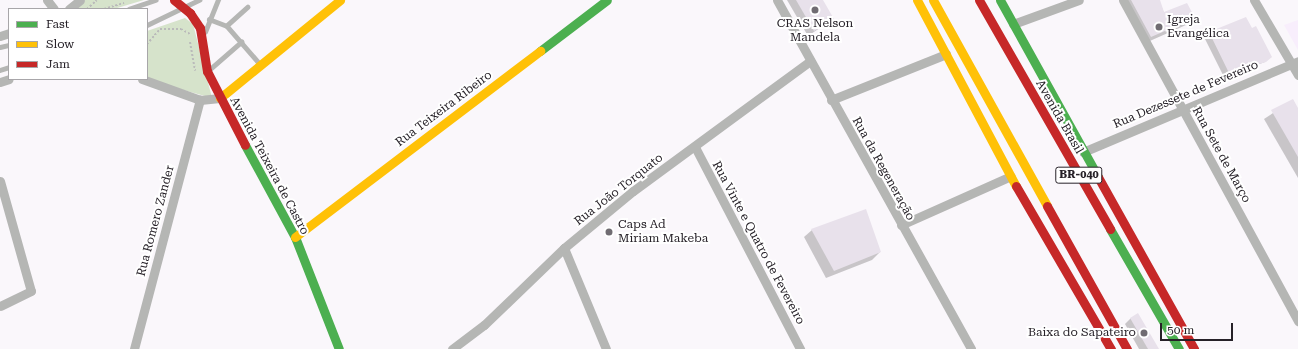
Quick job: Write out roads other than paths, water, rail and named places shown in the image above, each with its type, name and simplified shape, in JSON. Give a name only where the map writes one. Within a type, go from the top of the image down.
[{"type":"main road","name":"Avenida Teixeira de Castro","points":[[174,0],[186,9],[203,37],[207,71],[295,237],[339,349]]},
{"type":"main road","points":[[220,98],[340,0]]},
{"type":"main road","name":"Rua Teixeira Ribeiro","points":[[295,237],[607,0]]},
{"type":"main road","points":[[918,0],[1011,176],[1111,349]]},
{"type":"main road","points":[[918,0],[934,18],[1079,275],[1098,298]]},
{"type":"main road","name":"BR-040","points":[[933,0],[1127,349]]},
{"type":"main road","name":"Avenida Brasil","points":[[979,0],[1179,349]]},
{"type":"main road","points":[[989,0],[1002,41]]},
{"type":"main road","name":"Avenida Brasil","points":[[1000,0],[1083,152],[1194,349]]},
{"type":"street","points":[[47,0],[53,8]]},
{"type":"street","points":[[70,8],[80,0]]},
{"type":"street","name":"Rua da Regeneração","points":[[776,0],[971,349]]},
{"type":"street","points":[[1013,24],[1079,0]]},
{"type":"street","name":"Rua Sete de Março","points":[[1123,0],[1298,322]]},
{"type":"street","points":[[1254,0],[1295,63],[1298,75]]},
{"type":"street","points":[[831,100],[946,54]]},
{"type":"street","name":"Rua João Torquato","points":[[452,349],[484,325],[564,248],[810,61]]},
{"type":"street","name":"Rua Dezessete de Fevereiro","points":[[1083,152],[1182,108],[1295,63]]},
{"type":"street","points":[[145,80],[200,100],[220,98]]},
{"type":"street","name":"Rua Romero Zander","points":[[134,349],[200,100]]},
{"type":"street","name":"Rua Vinte e Quatro de Fevereiro","points":[[695,147],[800,349]]},
{"type":"street","points":[[901,225],[1011,176]]},
{"type":"street","points":[[0,181],[31,291],[0,306]]},
{"type":"street","points":[[564,248],[606,349]]},
{"type":"lane","points":[[132,8],[155,0]]},
{"type":"lane","points":[[148,25],[186,9],[199,0]]},
{"type":"lane","points":[[203,37],[209,19],[218,0]]},
{"type":"lane","points":[[227,26],[248,7]]},
{"type":"lane","points":[[209,19],[227,26],[261,65]]},
{"type":"lane","points":[[207,71],[241,42]]},
{"type":"place","name":"CRAS Nelson Mandela","points":[[815,10]]},
{"type":"place","name":"Igreja Evangélica","points":[[1159,27]]},
{"type":"place","name":"Caps Ad Miriam Makeba","points":[[609,232]]},
{"type":"place","name":"Baixa do Sapateiro","points":[[1144,333]]}]
